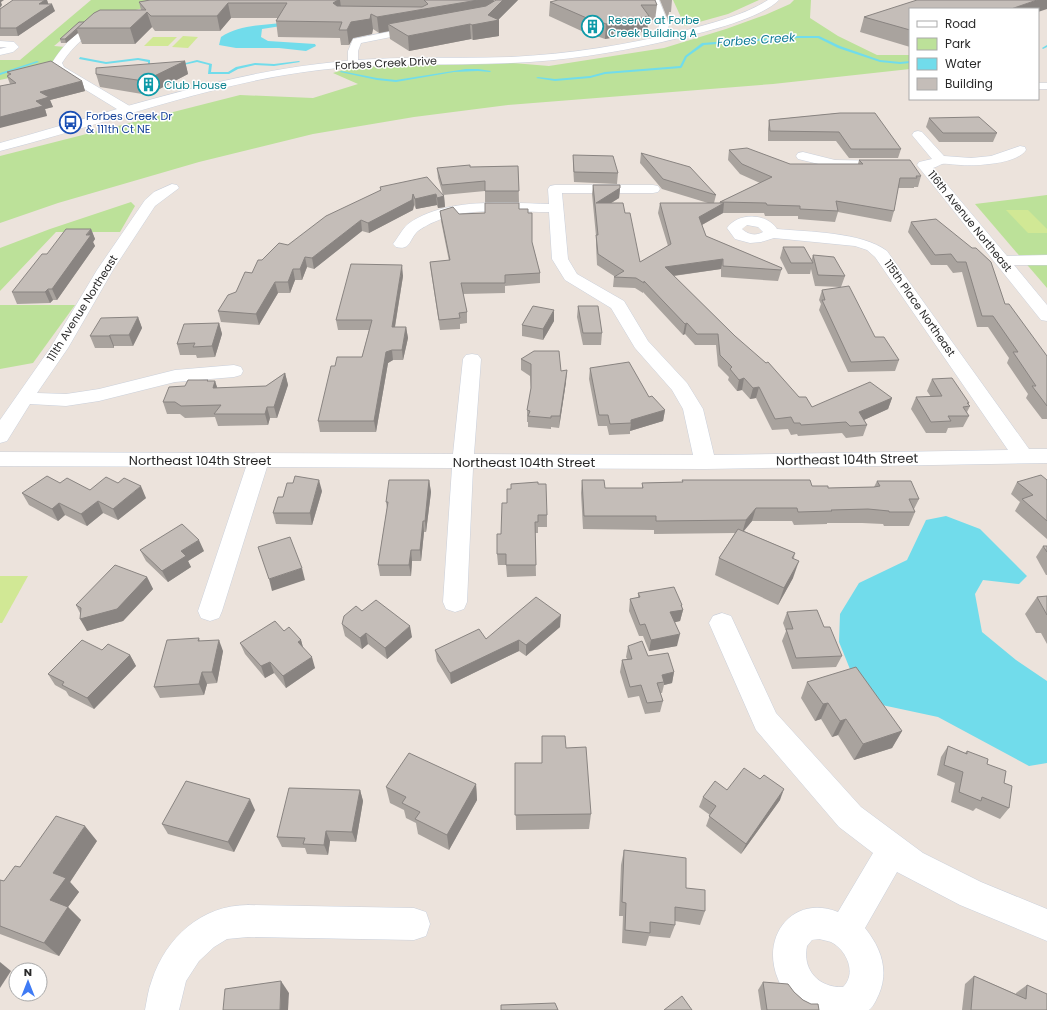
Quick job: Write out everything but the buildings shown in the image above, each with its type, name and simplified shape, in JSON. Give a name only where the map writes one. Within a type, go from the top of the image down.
[{"type":"street","points":[[654,0],[664,25],[663,29],[676,35]]},
{"type":"street","name":"Forbes Creek Drive","points":[[0,147],[236,82],[280,73],[353,63],[509,60],[604,51],[639,45],[740,16],[762,7],[774,0]]},
{"type":"street","points":[[111,19],[95,25],[80,37],[60,56],[57,63],[59,69],[129,111]]},
{"type":"street","points":[[357,41],[430,27]]},
{"type":"street","points":[[353,63],[353,51],[361,29]]},
{"type":"street","points":[[0,44],[10,44],[14,47],[0,52]]},
{"type":"street","name":"116th Avenue Northeast","points":[[913,165],[933,164],[940,160],[918,135]]},
{"type":"street","points":[[940,160],[982,161],[1008,157],[1020,150]]},
{"type":"street","points":[[803,156],[835,164],[913,165]]},
{"type":"street","name":"116th Avenue Northeast","points":[[913,165],[1002,260],[1047,316]]},
{"type":"street","name":"111th Avenue Northeast","points":[[0,436],[24,398],[59,348],[105,270],[150,203],[159,195],[172,188]]},
{"type":"street","points":[[653,189],[555,189],[560,259],[571,277],[618,305],[641,344],[680,388],[693,409],[705,462]]},
{"type":"street","points":[[401,244],[413,228],[432,218],[457,211],[483,208],[556,208]]},
{"type":"street","name":"115th Place Northeast","points":[[771,233],[857,242],[872,247],[882,254],[1023,456]]},
{"type":"street","points":[[1002,260],[1047,260]]},
{"type":"street","points":[[455,602],[463,461],[472,359]]},
{"type":"street","points":[[24,398],[66,400],[98,395],[174,376],[234,371]]},
{"type":"street","name":"Northeast 104th Street","points":[[0,459],[705,462],[1047,456]]},
{"type":"street","points":[[210,611],[258,461]]},
{"type":"street","points":[[722,623],[766,721],[850,817],[912,864],[971,894],[1047,925]]},
{"type":"street","points":[[845,932],[892,849]]},
{"type":"street","points":[[162,1010],[171,974],[181,956],[195,940],[212,929],[230,922],[414,924]]},
{"type":"green space","points":[[91,0],[198,0],[139,9],[78,26],[54,46],[66,47],[48,69],[0,80],[0,60],[20,60]]},
{"type":"green space","points":[[673,0],[759,0],[728,14],[685,26]]},
{"type":"green space","points":[[794,0],[811,0],[810,18],[838,36],[877,55],[909,55],[909,69],[773,84],[508,105],[414,117],[313,134],[199,162],[58,203],[0,223],[0,156],[240,95],[313,98],[358,84],[333,73],[352,67],[513,63],[549,66],[664,48],[726,29],[790,4]]},
{"type":"green space","points":[[183,36],[198,37],[188,48],[172,47]]},
{"type":"green space","points":[[153,37],[177,37],[168,46],[144,46]]},
{"type":"green space","points":[[1047,195],[1047,288],[975,204]]},
{"type":"green space","points":[[131,202],[135,206],[120,232],[56,232],[0,291],[0,248],[50,229]]},
{"type":"green space","points":[[1006,210],[1028,210],[1047,229],[1047,233],[1028,233]]},
{"type":"green space","points":[[0,305],[75,305],[33,363],[0,369]]},
{"type":"green space","points":[[0,576],[28,576],[2,623],[0,623]]},
{"type":"water","points":[[284,23],[294,24],[262,29],[261,37],[268,41],[315,44],[316,46],[306,51],[279,48],[236,48],[219,45],[221,37],[235,30],[251,26]]},
{"type":"water","points":[[946,516],[980,529],[1027,576],[1019,584],[983,580],[975,594],[982,632],[1016,660],[1047,681],[1047,763],[1029,766],[938,717],[882,705],[854,679],[839,642],[840,614],[859,583],[907,560],[926,520]]},
{"type":"waterway","name":"Forbes Creek","points":[[538,78],[555,80],[590,77],[605,73],[681,67],[686,57],[703,44],[798,37],[818,37],[839,47],[880,61],[900,63],[909,62]]},
{"type":"waterway","name":"Forbes Creek","points":[[1043,48],[1047,46]]},
{"type":"waterway","name":"Forbes Creek","points":[[80,58],[106,63],[138,59],[149,61],[149,67],[152,68]]},
{"type":"waterway","name":"Forbes Creek","points":[[179,65],[197,61],[211,65],[209,73],[229,73],[237,68],[255,64],[274,65],[299,62]]},
{"type":"waterway","name":"Forbes Creek","points":[[0,74],[38,62]]},
{"type":"waterway","name":"Forbes Creek","points":[[341,72],[396,81],[454,71],[490,71]]},
{"type":"place","name":"Reserve at Forbe Creek Building A","points":[[592,26]]},
{"type":"place","name":"Club House","points":[[149,85]]},
{"type":"place","name":"Forbes Creek Dr & 111th Ct NE","points":[[70,122]]}]
